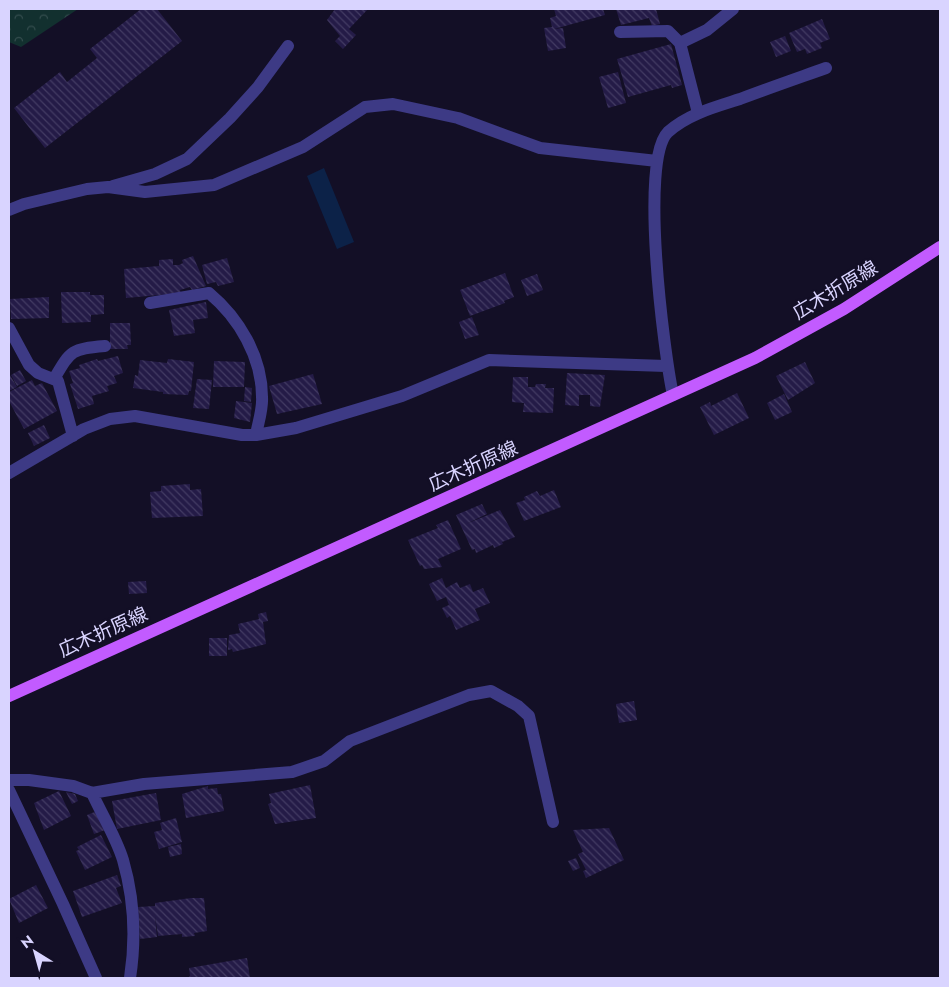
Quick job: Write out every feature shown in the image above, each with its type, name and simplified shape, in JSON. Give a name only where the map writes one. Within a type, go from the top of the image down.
[{"type":"main road","name":"広木折原線","points":[[9,696],[754,358],[844,310],[940,247]]},
{"type":"street","points":[[680,43],[707,30],[733,9]]},
{"type":"street","points":[[620,32],[668,31],[680,43],[698,113]]},
{"type":"street","points":[[9,210],[24,204],[87,189],[108,187],[155,174],[187,159],[247,99],[288,46]]},
{"type":"street","points":[[673,395],[666,366],[654,234],[656,161],[666,134],[698,113],[826,68]]},
{"type":"street","points":[[108,187],[145,192],[214,185],[303,147],[365,107],[393,104],[458,118],[540,148],[656,161]]},
{"type":"street","points":[[150,303],[209,293],[221,303],[237,323],[250,345],[259,371],[263,398],[256,435]]},
{"type":"street","points":[[9,328],[28,365],[38,373],[58,381],[73,436]]},
{"type":"street","points":[[54,379],[72,352],[82,348],[105,346]]},
{"type":"street","points":[[9,473],[73,436],[110,419],[135,416],[242,435],[256,435],[296,428],[402,396],[489,360],[666,366]]},
{"type":"street","points":[[9,780],[29,780],[73,786],[92,794],[144,784],[292,772],[324,761],[350,741],[469,695],[491,691],[518,706],[529,716],[553,822]]},
{"type":"street","points":[[9,790],[96,978]]},
{"type":"street","points":[[92,794],[122,858],[130,889],[133,915],[130,978]]},
{"type":"green space","points":[[9,9],[78,9],[21,47],[9,42]]},
{"type":"water","points":[[324,168],[354,242],[337,249],[307,176]]},
{"type":"building","points":[[141,9],[157,9],[182,41],[45,148],[14,108],[60,72],[67,82],[97,58],[90,49]]},
{"type":"building","points":[[335,9],[368,9],[349,29],[356,35],[343,49],[335,41],[340,36],[327,20]]},
{"type":"building","points":[[554,9],[603,9],[605,15],[554,29],[563,28],[566,48],[548,51],[544,28],[552,27],[550,18],[556,16]]},
{"type":"building","points":[[616,9],[656,9],[660,24],[652,26],[649,18],[621,25]]},
{"type":"building","points":[[822,19],[830,39],[820,43],[822,48],[807,54],[805,49],[797,52],[789,33]]},
{"type":"building","points":[[785,36],[791,51],[776,57],[770,42]]},
{"type":"building","points":[[671,44],[682,85],[672,88],[671,85],[628,97],[617,59]]},
{"type":"building","points":[[618,72],[626,103],[608,108],[599,77]]},
{"type":"building","points":[[193,256],[206,286],[192,290],[190,287],[180,290],[181,293],[126,298],[124,269],[159,266],[159,260],[173,259],[173,265],[179,265],[183,263],[182,260]]},
{"type":"building","points":[[227,258],[234,282],[218,286],[216,282],[207,284],[202,265]]},
{"type":"building","points":[[505,273],[514,297],[504,301],[505,303],[470,316],[460,290]]},
{"type":"building","points":[[537,274],[543,290],[527,296],[521,280]]},
{"type":"building","points":[[61,292],[90,292],[90,295],[104,295],[104,314],[91,315],[91,322],[62,323]]},
{"type":"building","points":[[49,297],[49,318],[11,319],[10,299]]},
{"type":"building","points":[[206,302],[208,318],[193,320],[195,333],[174,336],[169,310]]},
{"type":"building","points":[[472,317],[479,335],[465,339],[459,322]]},
{"type":"building","points":[[110,323],[130,323],[131,345],[127,345],[128,349],[110,349]]},
{"type":"building","points":[[118,356],[123,373],[114,376],[117,383],[107,386],[109,391],[92,396],[94,404],[78,409],[70,384],[73,383],[69,371],[80,368],[79,365],[97,359],[98,361]]},
{"type":"building","points":[[168,359],[194,362],[191,391],[189,391],[188,395],[163,394],[163,392],[133,388],[135,375],[138,376],[140,360],[167,363]]},
{"type":"building","points":[[214,361],[245,362],[244,387],[213,387]]},
{"type":"building","points":[[805,362],[815,383],[788,400],[776,376]]},
{"type":"building","points":[[20,370],[26,381],[17,386],[11,375]]},
{"type":"building","points":[[567,373],[605,375],[600,407],[590,406],[590,395],[579,395],[579,406],[565,405]]},
{"type":"building","points":[[313,374],[322,404],[277,414],[269,386]]},
{"type":"building","points":[[9,376],[17,387],[9,391]]},
{"type":"building","points":[[513,377],[528,377],[528,387],[535,387],[536,384],[546,384],[545,388],[554,388],[553,413],[523,412],[524,403],[512,402]]},
{"type":"building","points":[[197,379],[212,380],[209,409],[193,408]]},
{"type":"building","points":[[32,380],[35,386],[42,383],[57,411],[24,429],[9,401],[9,392]]},
{"type":"building","points":[[245,387],[252,388],[251,402],[244,401]]},
{"type":"building","points":[[737,393],[749,418],[714,435],[700,407],[710,402],[711,406]]},
{"type":"building","points":[[784,394],[792,412],[775,420],[767,403]]},
{"type":"building","points":[[236,401],[252,403],[250,422],[234,418]]},
{"type":"building","points":[[44,425],[50,438],[34,446],[28,433]]},
{"type":"building","points":[[190,484],[190,490],[201,489],[203,516],[152,518],[150,492],[161,491],[161,486]]},
{"type":"building","points":[[554,490],[561,507],[524,521],[516,503],[525,500],[524,497],[537,491],[540,496]]},
{"type":"building","points":[[482,504],[487,514],[466,524],[500,510],[515,537],[502,542],[503,544],[494,548],[493,545],[476,553],[475,549],[472,550],[456,515]]},
{"type":"building","points":[[448,520],[461,549],[438,559],[442,567],[424,569],[422,565],[420,566],[408,540],[438,528],[436,525]]},
{"type":"building","points":[[442,578],[446,588],[457,582],[460,588],[470,584],[473,592],[483,588],[490,603],[475,609],[480,620],[456,630],[450,616],[447,618],[442,608],[449,605],[446,597],[437,601],[429,584]]},
{"type":"building","points":[[146,581],[147,593],[129,594],[128,582]]},
{"type":"building","points":[[266,612],[268,621],[263,622],[266,644],[233,652],[232,649],[228,650],[229,635],[240,633],[238,624],[259,619],[258,614]]},
{"type":"building","points":[[209,638],[227,638],[227,656],[209,656]]},
{"type":"building","points":[[634,701],[637,720],[619,723],[616,704]]},
{"type":"building","points":[[310,785],[316,818],[275,824],[268,804],[271,803],[269,794]]},
{"type":"building","points":[[208,786],[208,789],[217,788],[218,794],[221,794],[224,811],[186,818],[182,794]]},
{"type":"building","points":[[59,791],[71,816],[44,830],[34,803]]},
{"type":"building","points":[[66,792],[75,794],[78,801],[72,804]]},
{"type":"building","points":[[156,793],[161,820],[117,829],[112,801]]},
{"type":"building","points":[[97,811],[105,830],[94,834],[87,815]]},
{"type":"building","points":[[176,818],[182,842],[159,849],[154,832],[162,830],[160,823]]},
{"type":"building","points":[[609,828],[624,860],[586,878],[583,871],[586,870],[578,854],[583,852],[573,830]]},
{"type":"building","points":[[101,835],[112,857],[85,870],[76,851],[79,850],[77,847]]},
{"type":"building","points":[[181,844],[182,854],[170,857],[168,847]]},
{"type":"building","points":[[576,858],[580,868],[573,871],[568,861]]},
{"type":"building","points":[[117,875],[121,886],[116,888],[122,903],[82,917],[73,891]]},
{"type":"building","points":[[36,885],[48,908],[19,923],[9,899]]},
{"type":"building","points":[[204,898],[207,931],[194,933],[195,936],[182,937],[182,934],[158,936],[155,916],[157,937],[140,939],[138,907],[155,906],[155,903]]},
{"type":"building","points":[[247,958],[250,978],[188,978],[190,976],[189,968]]}]
